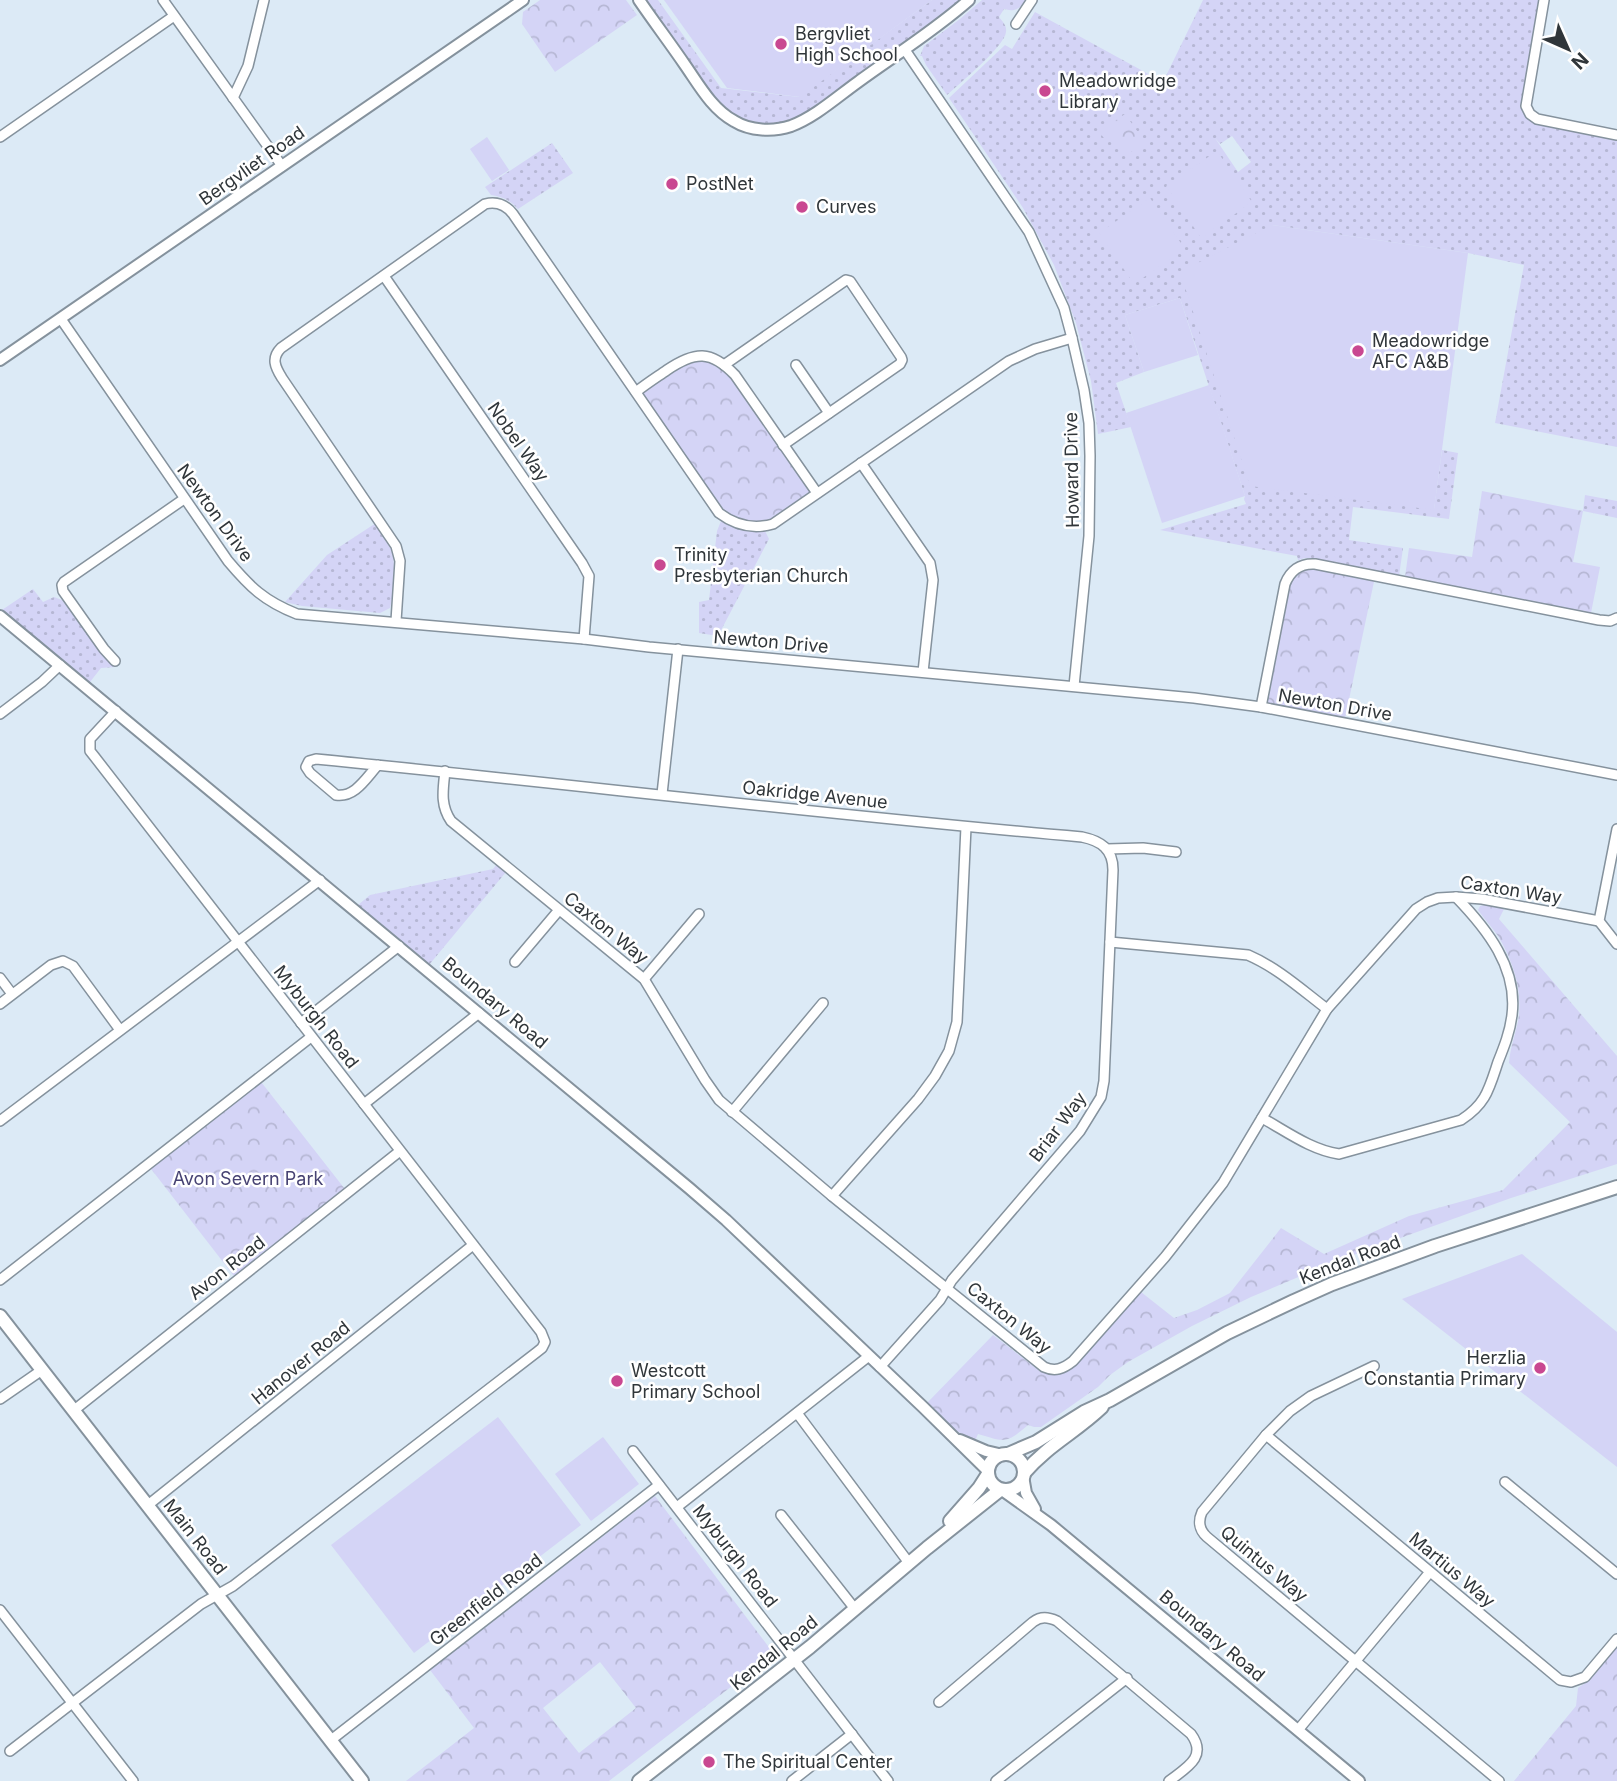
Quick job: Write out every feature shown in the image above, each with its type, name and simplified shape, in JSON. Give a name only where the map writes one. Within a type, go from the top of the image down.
[{"type":"main road","name":"Kendal Road","points":[[1005,1455],[1026,1447],[1227,1332],[1332,1284],[1435,1246],[1617,1187]]},
{"type":"main road","name":"Main Road","points":[[0,1316],[362,1781]]},
{"type":"main road","name":"Kendal Road","points":[[1023,1474],[1040,1455],[1090,1419],[1110,1400]]},
{"type":"main road","points":[[1005,1455],[1018,1459],[1023,1474],[1017,1486],[1010,1490],[1001,1490],[990,1482],[988,1473],[993,1460],[1005,1455]]},
{"type":"main road","name":"Kendal Road","points":[[927,1548],[975,1493],[988,1473]]},
{"type":"main road","name":"Kendal Road","points":[[639,1781],[1001,1490]]},
{"type":"street","points":[[163,0],[282,166]]},
{"type":"street","points":[[233,98],[248,66],[264,0]]},
{"type":"street","name":"Bergvliet Road","points":[[0,360],[523,0]]},
{"type":"street","points":[[639,0],[720,111],[733,121],[755,128],[780,129],[804,120],[905,50],[969,0]]},
{"type":"street","points":[[1016,24],[1032,0]]},
{"type":"street","points":[[1544,0],[1526,106],[1528,111],[1537,119],[1617,135]]},
{"type":"street","points":[[0,137],[174,16]]},
{"type":"street","name":"Howard Drive","points":[[905,50],[1029,232],[1064,309],[1072,338],[1084,390],[1090,456],[1089,536],[1074,686]]},
{"type":"street","points":[[396,621],[400,561],[396,546],[282,378],[274,360],[281,348],[480,207],[498,203],[510,210],[719,513],[729,521],[741,525],[754,527],[772,524],[1009,361],[1035,349],[1072,338]]},
{"type":"street","name":"Nobel Way","points":[[384,276],[582,563],[589,576],[584,639]]},
{"type":"street","points":[[724,365],[849,280],[902,360],[897,367],[783,444]]},
{"type":"street","name":"Newton Drive","points":[[61,319],[228,561],[264,598],[297,614],[396,621],[1194,698],[1261,708],[1617,775]]},
{"type":"street","points":[[636,393],[684,359],[699,356],[711,358],[724,365],[734,375],[817,494]]},
{"type":"street","points":[[796,365],[829,413]]},
{"type":"street","points":[[861,463],[930,563],[933,580],[923,672]]},
{"type":"street","points":[[116,661],[104,649],[63,591],[62,585],[184,499]]},
{"type":"street","points":[[1261,708],[1285,584],[1289,575],[1308,564],[1600,620],[1610,621],[1617,618]]},
{"type":"street","name":"Boundary Road","points":[[0,616],[717,1212],[952,1435],[988,1473]]},
{"type":"street","points":[[662,794],[678,649]]},
{"type":"street","points":[[0,714],[60,665]]},
{"type":"street","name":"Myburgh Road","points":[[116,711],[93,734],[90,751],[541,1332],[545,1342],[542,1348],[526,1361],[218,1595]]},
{"type":"street","name":"Oakridge Avenue","points":[[378,765],[354,792],[345,796],[336,795],[306,767],[309,761],[316,759],[445,771],[1082,837],[1096,841],[1107,849]]},
{"type":"street","name":"Caxton Way","points":[[445,771],[443,800],[445,812],[452,821],[644,979],[713,1093],[732,1112],[832,1196],[1051,1370],[1066,1366],[1165,1257],[1223,1183],[1326,1009],[1416,909],[1437,898],[1456,897],[1482,899],[1599,921]]},
{"type":"street","points":[[832,1196],[918,1099],[941,1068],[949,1051],[957,1022],[966,827]]},
{"type":"street","points":[[1617,828],[1599,921],[1617,944]]},
{"type":"street","points":[[1107,849],[1143,848],[1176,852]]},
{"type":"street","name":"Briar Way","points":[[880,1367],[940,1300],[952,1280],[1080,1131],[1101,1097],[1104,1081],[1113,864],[1107,849]]},
{"type":"street","points":[[0,1121],[320,880]]},
{"type":"street","points":[[1262,1118],[1314,1146],[1339,1154],[1461,1120],[1482,1103],[1509,1032],[1513,997],[1497,946],[1456,897]]},
{"type":"street","points":[[515,962],[559,910]]},
{"type":"street","points":[[644,979],[699,914]]},
{"type":"street","points":[[1110,942],[1248,955],[1280,973],[1326,1009]]},
{"type":"street","points":[[301,1023],[399,946]]},
{"type":"street","points":[[0,1004],[51,965],[63,961],[73,967],[120,1030]]},
{"type":"street","points":[[0,978],[12,994]]},
{"type":"street","points":[[732,1112],[823,1003]]},
{"type":"street","points":[[364,1104],[479,1013]]},
{"type":"street","points":[[0,1280],[312,1037]]},
{"type":"street","name":"Avon Road","points":[[73,1410],[400,1151]]},
{"type":"street","name":"Hanover Road","points":[[148,1505],[473,1245]]},
{"type":"street","points":[[677,1507],[869,1356]]},
{"type":"street","name":"Quintus Way","points":[[1374,1366],[1311,1396],[1290,1411],[1266,1435],[1202,1512],[1199,1520],[1201,1529],[1206,1537],[1499,1781]]},
{"type":"street","points":[[0,1399],[42,1370]]},
{"type":"street","points":[[797,1413],[909,1563]]},
{"type":"street","name":"Boundary Road","points":[[952,1435],[974,1447],[1005,1455]]},
{"type":"street","name":"Martius Way","points":[[1266,1435],[1556,1677],[1566,1682],[1576,1682],[1585,1677],[1617,1639]]},
{"type":"street","name":"Myburgh Road","points":[[633,1451],[888,1781]]},
{"type":"street","name":"Boundary Road","points":[[1023,1474],[1028,1498],[1043,1519]]},
{"type":"street","points":[[1505,1482],[1617,1574]]},
{"type":"street","name":"Greenfield Road","points":[[331,1740],[659,1485]]},
{"type":"street","name":"Boundary Road","points":[[1001,1490],[1043,1519],[1359,1781]]},
{"type":"street","points":[[781,1515],[855,1609]]},
{"type":"street","points":[[1298,1730],[1430,1572]]},
{"type":"street","points":[[10,1751],[201,1605],[218,1595]]},
{"type":"street","points":[[0,1610],[133,1781]]},
{"type":"street","points":[[939,1702],[1038,1618],[1057,1621],[1127,1678],[1197,1742],[1198,1751],[1195,1758],[1169,1781]]},
{"type":"street","points":[[996,1781],[1127,1678]]},
{"type":"street","points":[[792,1781],[852,1734]]},
{"type":"green space","points":[[540,0],[626,0],[637,15],[555,72],[522,24],[523,12]]},
{"type":"green space","points":[[639,0],[658,0],[721,88],[799,97],[932,0],[969,0],[814,113],[763,129],[720,111]]},
{"type":"green space","name":"Bergvliet High School","points":[[664,0],[932,0],[800,97],[727,88]]},
{"type":"green space","points":[[982,0],[1025,0],[1017,9],[1004,9],[999,17],[1006,28],[1004,38],[971,74],[947,95],[920,56],[924,46]]},
{"type":"green space","points":[[1203,0],[1544,0],[1526,106],[1530,114],[1617,135],[1617,447],[1495,423],[1524,265],[1468,253],[1272,225],[1434,509],[1442,450],[1458,453],[1449,519],[1353,507],[1349,540],[1403,548],[1399,576],[1312,558],[1298,560],[1297,556],[1160,530],[1246,504],[1180,298],[1125,315],[1144,372],[1116,383],[1131,427],[1098,434],[1091,381],[1076,323],[1054,265],[1023,208],[949,98],[1005,45],[1012,49],[1035,12],[1163,82]],"holes":[[[1232,136],[1251,162],[1238,172],[1215,138],[1220,144]]]},
{"type":"green space","points":[[1125,114],[1145,142],[1127,155],[1111,133],[1104,138],[1099,132]]},
{"type":"green space","points":[[487,137],[509,170],[492,181],[470,149]]},
{"type":"green space","points":[[552,143],[573,173],[518,209],[506,199],[491,195],[485,187]]},
{"type":"green space","points":[[1217,151],[1252,202],[1201,238],[1166,186]]},
{"type":"green space","points":[[1150,198],[1185,249],[1134,284],[1099,233]]},
{"type":"green space","name":"Meadowridge AFC A&B","points":[[1272,225],[1468,253],[1434,510],[1250,486],[1180,272]]},
{"type":"green space","points":[[1180,298],[1198,355],[1144,372],[1125,315]]},
{"type":"green space","points":[[692,356],[724,365],[817,493],[773,524],[729,521],[636,392]]},
{"type":"green space","points":[[1209,385],[1245,496],[1162,523],[1126,413]]},
{"type":"green space","points":[[1482,491],[1583,511],[1573,562],[1600,567],[1591,613],[1405,577],[1409,548],[1472,557]]},
{"type":"green space","points":[[1585,495],[1617,501],[1617,518],[1583,511]]},
{"type":"green space","points":[[721,521],[738,529],[765,531],[769,539],[718,636],[699,633],[699,602],[709,600],[717,531]]},
{"type":"green space","points":[[376,523],[390,546],[393,559],[390,608],[380,613],[285,602],[327,555]]},
{"type":"green space","points":[[1303,565],[1375,577],[1344,723],[1261,707],[1285,584]]},
{"type":"green space","points":[[33,589],[43,602],[54,597],[62,600],[100,652],[115,667],[101,668],[90,682],[2,610]]},
{"type":"green space","points":[[497,864],[506,872],[429,965],[358,905],[370,895],[493,869]]},
{"type":"green space","points":[[1485,905],[1504,909],[1499,919],[1617,1056],[1617,1164],[1511,1198],[1334,1262],[1251,1297],[1128,1362],[1041,1427],[1028,1425],[1015,1436],[1005,1440],[978,1434],[975,1441],[968,1438],[955,1430],[927,1403],[993,1335],[1041,1372],[1060,1374],[1070,1370],[1141,1292],[1174,1318],[1197,1310],[1230,1293],[1281,1228],[1324,1254],[1409,1216],[1503,1190],[1570,1122],[1509,1063],[1519,1015],[1519,995],[1508,954],[1478,910]]},
{"type":"green space","name":"Avon Severn Park","points":[[258,1078],[348,1193],[237,1280],[148,1165]]},
{"type":"green space","name":"Herzlia Constantia Primary","points":[[1522,1254],[1617,1332],[1617,1467],[1402,1299]]},
{"type":"green space","points":[[498,1417],[581,1525],[414,1653],[331,1545]]},
{"type":"green space","points":[[603,1437],[639,1484],[591,1521],[555,1474]]},
{"type":"green space","points":[[655,1496],[774,1654],[763,1669],[745,1676],[609,1781],[406,1781],[474,1728],[430,1670]],"holes":[[[600,1662],[636,1708],[579,1753],[543,1708]]]},
{"type":"green space","points":[[1617,1647],[1617,1781],[1514,1781],[1576,1706],[1578,1688],[1588,1681]]},
{"type":"place","name":"Bergvliet High School","points":[[781,44]]},
{"type":"place","name":"Meadowridge Library","points":[[1045,91]]},
{"type":"place","name":"PostNet","points":[[672,184]]},
{"type":"place","name":"Curves","points":[[802,207]]},
{"type":"place","name":"Meadowridge AFC A&B","points":[[1358,351]]},
{"type":"place","name":"Trinity Presbyterian Church","points":[[660,565]]},
{"type":"place","name":"Herzlia Constantia Primary","points":[[1540,1368]]},
{"type":"place","name":"Westcott Primary School","points":[[617,1381]]},
{"type":"place","name":"The Spiritual Center","points":[[709,1762]]}]
